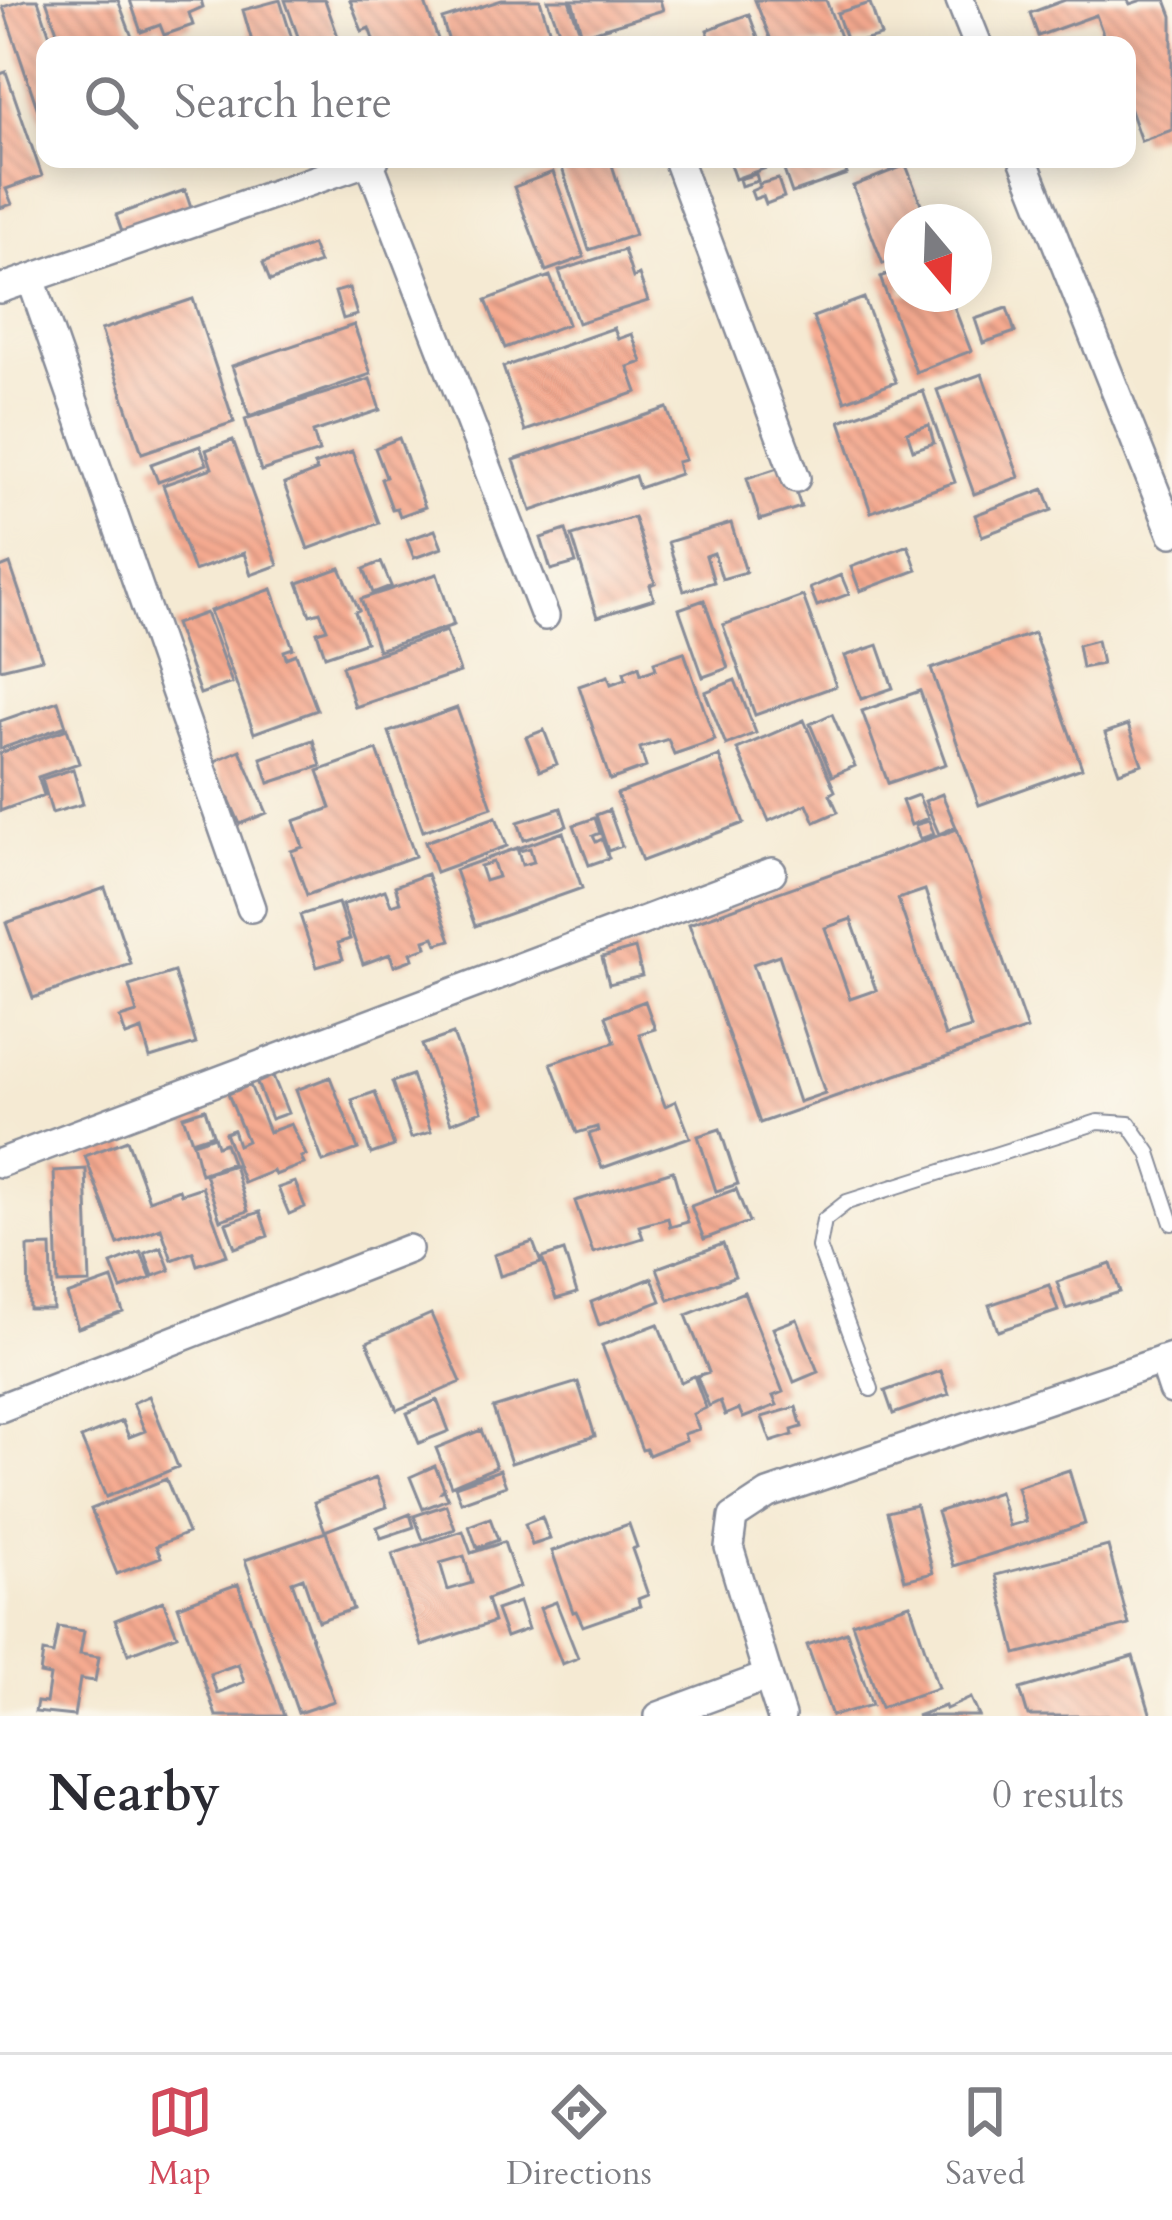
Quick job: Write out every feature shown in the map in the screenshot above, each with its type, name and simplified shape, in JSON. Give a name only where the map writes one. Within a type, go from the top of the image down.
[{"type":"street","points":[[960,0],[974,36]]},
{"type":"street","points":[[0,289],[349,168]]},
{"type":"street","points":[[375,168],[545,616]]},
{"type":"street","points":[[680,168],[796,478]]},
{"type":"street","points":[[1027,168],[1172,533]]},
{"type":"street","points":[[31,279],[251,908]]},
{"type":"street","points":[[0,1163],[772,872]]},
{"type":"street","points":[[0,1408],[408,1250]]},
{"type":"street","points":[[781,1716],[729,1547],[733,1517],[768,1495],[1167,1359],[1172,1390]]},
{"type":"street","points":[[658,1716],[768,1676]]},
{"type":"lane","points":[[871,1390],[819,1247],[824,1220],[848,1202],[1098,1122],[1129,1124],[1149,1153],[1172,1223]]},
{"type":"building","points":[[38,0],[50,36],[36,36],[36,104],[3,7]]},
{"type":"building","points":[[46,0],[118,0],[132,36],[59,36]]},
{"type":"building","points":[[130,0],[201,0],[203,7],[189,13],[193,25],[164,35],[160,25],[141,32]]},
{"type":"building","points":[[280,0],[291,36],[250,36],[243,10]]},
{"type":"building","points":[[285,0],[325,0],[338,36],[298,36]]},
{"type":"building","points":[[350,0],[424,0],[437,36],[372,36],[369,28],[362,31]]},
{"type":"building","points":[[502,0],[540,0],[551,35],[447,36],[442,19]]},
{"type":"building","points":[[548,0],[569,0],[581,35],[561,36]]},
{"type":"building","points":[[572,0],[660,0],[663,10],[582,35]]},
{"type":"building","points":[[755,0],[826,0],[840,36],[769,36]]},
{"type":"building","points":[[1065,0],[1128,0],[1130,4],[1166,0],[1172,16],[1172,130],[1141,141],[1136,127],[1136,36],[1104,36],[1096,15],[1038,36],[1030,13]]},
{"type":"building","points":[[870,3],[881,36],[845,36],[837,13]]},
{"type":"building","points":[[749,14],[757,36],[709,36],[707,30]]},
{"type":"building","points":[[6,72],[42,176],[6,189],[12,204],[0,208],[0,74]]},
{"type":"building","points":[[562,168],[613,168],[635,235],[589,250]]},
{"type":"building","points":[[731,168],[766,168],[735,179]]},
{"type":"building","points":[[783,168],[845,168],[847,174],[792,193]]},
{"type":"building","points":[[907,168],[921,204],[884,204],[883,264],[853,186]]},
{"type":"building","points":[[553,172],[584,257],[546,271],[514,187]]},
{"type":"building","points":[[756,174],[758,181],[741,186],[739,179]]},
{"type":"building","points":[[778,179],[784,197],[766,204],[763,196],[754,199],[751,191],[759,184]]},
{"type":"building","points":[[185,190],[192,211],[124,237],[116,215]]},
{"type":"building","points":[[312,245],[319,263],[270,281],[263,263]]},
{"type":"building","points":[[624,250],[633,278],[639,275],[648,301],[578,323],[559,271]]},
{"type":"building","points":[[550,276],[568,324],[505,348],[486,300]]},
{"type":"building","points":[[349,288],[357,315],[343,319],[335,292]]},
{"type":"building","points":[[864,298],[896,382],[845,401],[813,317]]},
{"type":"building","points":[[193,299],[234,422],[142,453],[101,330]]},
{"type":"building","points":[[1007,308],[1015,332],[983,343],[975,319]]},
{"type":"building","points":[[893,312],[956,312],[971,351],[916,372]]},
{"type":"building","points":[[354,325],[371,374],[249,416],[232,366]]},
{"type":"building","points":[[614,328],[618,339],[632,334],[642,362],[628,367],[637,392],[525,431],[503,367]]},
{"type":"building","points":[[982,374],[1019,477],[974,494],[937,390]]},
{"type":"building","points":[[370,379],[380,410],[313,432],[319,452],[261,471],[245,419]]},
{"type":"building","points":[[923,391],[955,482],[871,512],[840,421]],"holes":[[[929,425],[934,443],[913,450],[907,432]]]},
{"type":"building","points":[[667,408],[685,460],[677,462],[680,474],[639,488],[635,476],[531,511],[514,460]]},
{"type":"building","points":[[399,438],[425,507],[400,516],[397,508],[392,509],[375,448]]},
{"type":"building","points":[[233,440],[278,565],[251,575],[244,553],[194,571],[163,485],[212,468],[206,450]]},
{"type":"building","points":[[200,446],[207,464],[158,482],[151,464]]},
{"type":"building","points":[[352,451],[379,523],[308,549],[284,484],[317,471],[314,465]]},
{"type":"building","points":[[787,465],[801,507],[760,520],[747,478]]},
{"type":"building","points":[[1044,489],[1052,510],[982,536],[975,515]]},
{"type":"building","points":[[634,517],[655,583],[650,585],[654,599],[597,617],[572,536]]},
{"type":"building","points":[[731,523],[746,572],[722,579],[714,553],[706,556],[714,582],[684,591],[668,542]]},
{"type":"building","points":[[435,530],[442,548],[414,558],[407,540]]},
{"type":"building","points":[[566,530],[576,563],[551,570],[541,538]]},
{"type":"building","points":[[908,545],[917,570],[860,591],[851,567]]},
{"type":"building","points":[[381,562],[391,586],[373,593],[364,569]]},
{"type":"building","points":[[10,564],[42,659],[0,669],[0,568]]},
{"type":"building","points":[[340,568],[359,610],[355,612],[366,642],[325,656],[317,632],[327,629],[320,612],[310,615],[298,583]]},
{"type":"building","points":[[437,574],[454,625],[378,650],[361,599]]},
{"type":"building","points":[[841,575],[849,594],[817,606],[810,588]]},
{"type":"building","points":[[272,589],[293,648],[284,651],[286,658],[296,654],[317,710],[254,733],[210,611]]},
{"type":"building","points":[[803,596],[836,686],[755,715],[723,625]]},
{"type":"building","points":[[704,600],[728,668],[703,677],[679,609]]},
{"type":"building","points":[[206,613],[232,683],[200,694],[175,624]]},
{"type":"building","points":[[446,631],[460,672],[355,707],[342,666]]},
{"type":"building","points":[[1034,633],[1082,768],[979,805],[931,669]]},
{"type":"building","points":[[1097,640],[1102,664],[1082,668],[1078,645]]},
{"type":"building","points":[[878,645],[893,688],[861,699],[845,656]]},
{"type":"building","points":[[684,652],[715,740],[674,754],[668,739],[640,748],[646,767],[610,780],[579,686],[608,676],[611,684],[626,679],[624,672],[639,666],[641,674],[656,669],[654,662]]},
{"type":"building","points":[[735,680],[756,733],[726,745],[705,692]]},
{"type":"building","points":[[920,691],[946,764],[888,783],[862,711]]},
{"type":"building","points":[[58,701],[66,726],[0,749],[0,721]]},
{"type":"building","points":[[457,708],[492,807],[423,831],[389,732]]},
{"type":"building","points":[[832,714],[855,766],[832,776],[810,724]]},
{"type":"building","points":[[804,720],[835,791],[830,794],[838,812],[815,822],[807,804],[769,821],[737,749]]},
{"type":"building","points":[[1128,725],[1142,764],[1119,772],[1105,733]]},
{"type":"building","points":[[67,729],[79,763],[38,777],[44,795],[0,811],[0,753]]},
{"type":"building","points":[[544,730],[557,764],[540,771],[526,737]]},
{"type":"building","points":[[313,740],[321,766],[269,783],[261,758]]},
{"type":"building","points":[[240,750],[267,813],[240,824],[213,762]]},
{"type":"building","points":[[377,750],[415,856],[307,895],[291,851],[303,847],[294,821],[331,808],[318,771]]},
{"type":"building","points":[[719,756],[744,823],[642,861],[617,794]]},
{"type":"building","points":[[73,769],[83,804],[52,813],[42,779]]},
{"type":"building","points":[[942,794],[956,827],[939,834],[925,801]]},
{"type":"building","points":[[918,795],[928,818],[911,825],[902,801]]},
{"type":"building","points":[[561,808],[567,826],[524,840],[518,822]]},
{"type":"building","points":[[609,810],[622,846],[608,851],[596,815]]},
{"type":"building","points":[[496,817],[507,846],[436,872],[425,842]]},
{"type":"building","points":[[595,818],[600,833],[593,836],[596,842],[602,839],[609,858],[589,865],[574,825]]},
{"type":"building","points":[[929,821],[934,834],[920,839],[915,825]]},
{"type":"building","points":[[957,829],[1027,1029],[760,1123],[689,924]],"holes":[[[925,890],[971,1028],[945,1036],[898,899]],[[851,919],[876,990],[850,999],[825,928]],[[779,955],[825,1093],[799,1102],[753,964]]]},
{"type":"building","points":[[563,832],[582,888],[475,926],[455,870],[517,848],[522,865],[534,862],[530,848],[519,848]],"holes":[[[493,862],[498,877],[485,881],[480,866]]]},
{"type":"building","points":[[427,874],[451,940],[437,944],[434,937],[425,940],[427,947],[411,953],[413,959],[394,966],[390,954],[363,964],[342,905],[385,890],[391,905],[400,902],[395,886]]},
{"type":"building","points":[[105,888],[131,964],[33,998],[6,923]]},
{"type":"building","points":[[338,903],[350,939],[338,943],[343,959],[317,967],[300,915]]},
{"type":"building","points":[[635,948],[642,976],[609,984],[602,957]]},
{"type":"building","points":[[174,972],[196,1044],[150,1058],[142,1030],[126,1036],[120,1018],[137,1013],[129,986]]},
{"type":"building","points":[[645,1001],[655,1029],[639,1034],[665,1106],[676,1101],[690,1137],[602,1168],[589,1134],[598,1131],[597,1127],[577,1133],[551,1063],[615,1042],[606,1016]]},
{"type":"building","points":[[453,1034],[482,1111],[451,1123],[422,1045]]},
{"type":"building","points":[[412,1075],[431,1132],[411,1138],[392,1082]]},
{"type":"building","points":[[273,1076],[288,1113],[271,1119],[257,1083]]},
{"type":"building","points":[[330,1077],[358,1149],[323,1162],[296,1090]]},
{"type":"building","points":[[250,1085],[269,1132],[291,1124],[306,1155],[301,1157],[304,1164],[244,1183],[225,1133],[233,1130],[238,1145],[247,1141],[228,1094]]},
{"type":"building","points":[[375,1092],[394,1146],[371,1154],[352,1100]]},
{"type":"building","points":[[205,1109],[213,1134],[192,1141],[183,1116]]},
{"type":"building","points":[[720,1129],[738,1184],[716,1191],[698,1136]]},
{"type":"building","points":[[214,1136],[217,1146],[225,1143],[232,1163],[201,1174],[193,1143]]},
{"type":"building","points":[[127,1140],[149,1200],[202,1187],[227,1255],[197,1265],[193,1252],[172,1260],[161,1228],[118,1244],[85,1156]]},
{"type":"building","points":[[234,1165],[248,1211],[220,1220],[205,1174]]},
{"type":"building","points":[[86,1169],[90,1283],[58,1284],[54,1171]]},
{"type":"building","points":[[673,1171],[688,1222],[670,1227],[668,1218],[639,1226],[643,1238],[593,1253],[575,1201]]},
{"type":"building","points":[[295,1182],[305,1207],[289,1214],[278,1188]]},
{"type":"building","points":[[736,1189],[749,1222],[704,1239],[691,1206]]},
{"type":"building","points":[[260,1212],[268,1236],[235,1248],[226,1223]]},
{"type":"building","points":[[533,1242],[541,1263],[500,1276],[494,1255]]},
{"type":"building","points":[[723,1244],[735,1276],[669,1300],[657,1268]]},
{"type":"building","points":[[51,1246],[53,1309],[29,1309],[28,1247]]},
{"type":"building","points":[[161,1247],[170,1270],[153,1276],[145,1253]]},
{"type":"building","points":[[564,1251],[577,1293],[556,1299],[542,1258]]},
{"type":"building","points":[[141,1252],[151,1278],[121,1289],[111,1264]]},
{"type":"building","points":[[1111,1264],[1120,1292],[1066,1309],[1057,1282]]},
{"type":"building","points":[[652,1278],[661,1301],[599,1325],[591,1302]]},
{"type":"building","points":[[112,1279],[123,1312],[78,1328],[67,1295]]},
{"type":"building","points":[[1049,1285],[1058,1311],[998,1331],[989,1305]]},
{"type":"building","points":[[744,1292],[783,1392],[773,1396],[777,1405],[743,1418],[739,1409],[725,1415],[720,1401],[709,1406],[697,1376],[709,1372],[686,1315]]},
{"type":"building","points":[[431,1314],[461,1382],[397,1410],[367,1342]]},
{"type":"building","points":[[797,1319],[818,1372],[794,1382],[773,1328]]},
{"type":"building","points":[[658,1324],[681,1382],[694,1376],[706,1408],[693,1414],[699,1429],[684,1434],[686,1440],[649,1455],[642,1450],[602,1345]]},
{"type":"building","points":[[941,1371],[949,1394],[893,1414],[885,1391]]},
{"type":"building","points":[[578,1382],[595,1436],[511,1463],[493,1408]]},
{"type":"building","points":[[149,1396],[178,1467],[106,1497],[81,1438],[122,1421],[129,1437],[145,1431],[133,1403]]},
{"type":"building","points":[[437,1400],[449,1431],[419,1443],[407,1413]]},
{"type":"building","points":[[796,1407],[802,1427],[771,1442],[762,1417]]},
{"type":"building","points":[[481,1430],[496,1467],[451,1486],[436,1448]]},
{"type":"building","points":[[435,1466],[448,1499],[423,1509],[410,1477]]},
{"type":"building","points":[[500,1470],[506,1486],[461,1502],[455,1486]]},
{"type":"building","points":[[1069,1470],[1085,1524],[954,1566],[937,1512],[999,1492],[1009,1526],[1026,1521],[1017,1487]]},
{"type":"building","points":[[376,1478],[387,1507],[325,1531],[314,1502]]},
{"type":"building","points":[[166,1479],[188,1533],[156,1546],[161,1557],[117,1574],[91,1509]]},
{"type":"building","points":[[446,1505],[455,1529],[423,1540],[414,1516]]},
{"type":"building","points":[[916,1505],[933,1573],[905,1580],[887,1512]]},
{"type":"building","points":[[410,1514],[414,1527],[381,1538],[377,1527]]},
{"type":"building","points":[[542,1517],[550,1539],[532,1545],[525,1524]]},
{"type":"building","points":[[490,1518],[498,1540],[477,1548],[469,1526]]},
{"type":"building","points":[[629,1524],[648,1595],[638,1599],[640,1606],[583,1626],[573,1612],[552,1551]]},
{"type":"building","points":[[463,1531],[471,1553],[504,1542],[519,1587],[487,1599],[494,1622],[422,1646],[392,1554]],"holes":[[[464,1556],[472,1583],[448,1590],[440,1563]]]},
{"type":"building","points":[[326,1532],[353,1609],[318,1621],[303,1578],[292,1582],[334,1701],[298,1713],[245,1560]]},
{"type":"building","points":[[1108,1546],[1129,1625],[1016,1654],[996,1575]]},
{"type":"building","points":[[238,1584],[284,1716],[216,1716],[178,1606]],"holes":[[[238,1664],[244,1682],[217,1693],[210,1674]]]},
{"type":"building","points":[[163,1601],[177,1635],[128,1654],[115,1620]]},
{"type":"building","points":[[519,1602],[528,1629],[506,1637],[496,1610]]},
{"type":"building","points":[[556,1602],[578,1658],[562,1664],[540,1608]]},
{"type":"building","points":[[910,1604],[938,1688],[881,1707],[852,1623]]},
{"type":"building","points":[[58,1627],[84,1631],[80,1654],[99,1657],[95,1681],[80,1679],[74,1716],[35,1712],[37,1702],[46,1703],[50,1676],[40,1674],[43,1652],[53,1654]]},
{"type":"building","points":[[847,1632],[872,1705],[832,1716],[807,1645]]},
{"type":"building","points":[[1133,1656],[1151,1716],[1028,1716],[1020,1689]]},
{"type":"building","points":[[971,1698],[979,1716],[916,1716],[946,1709]]}]
